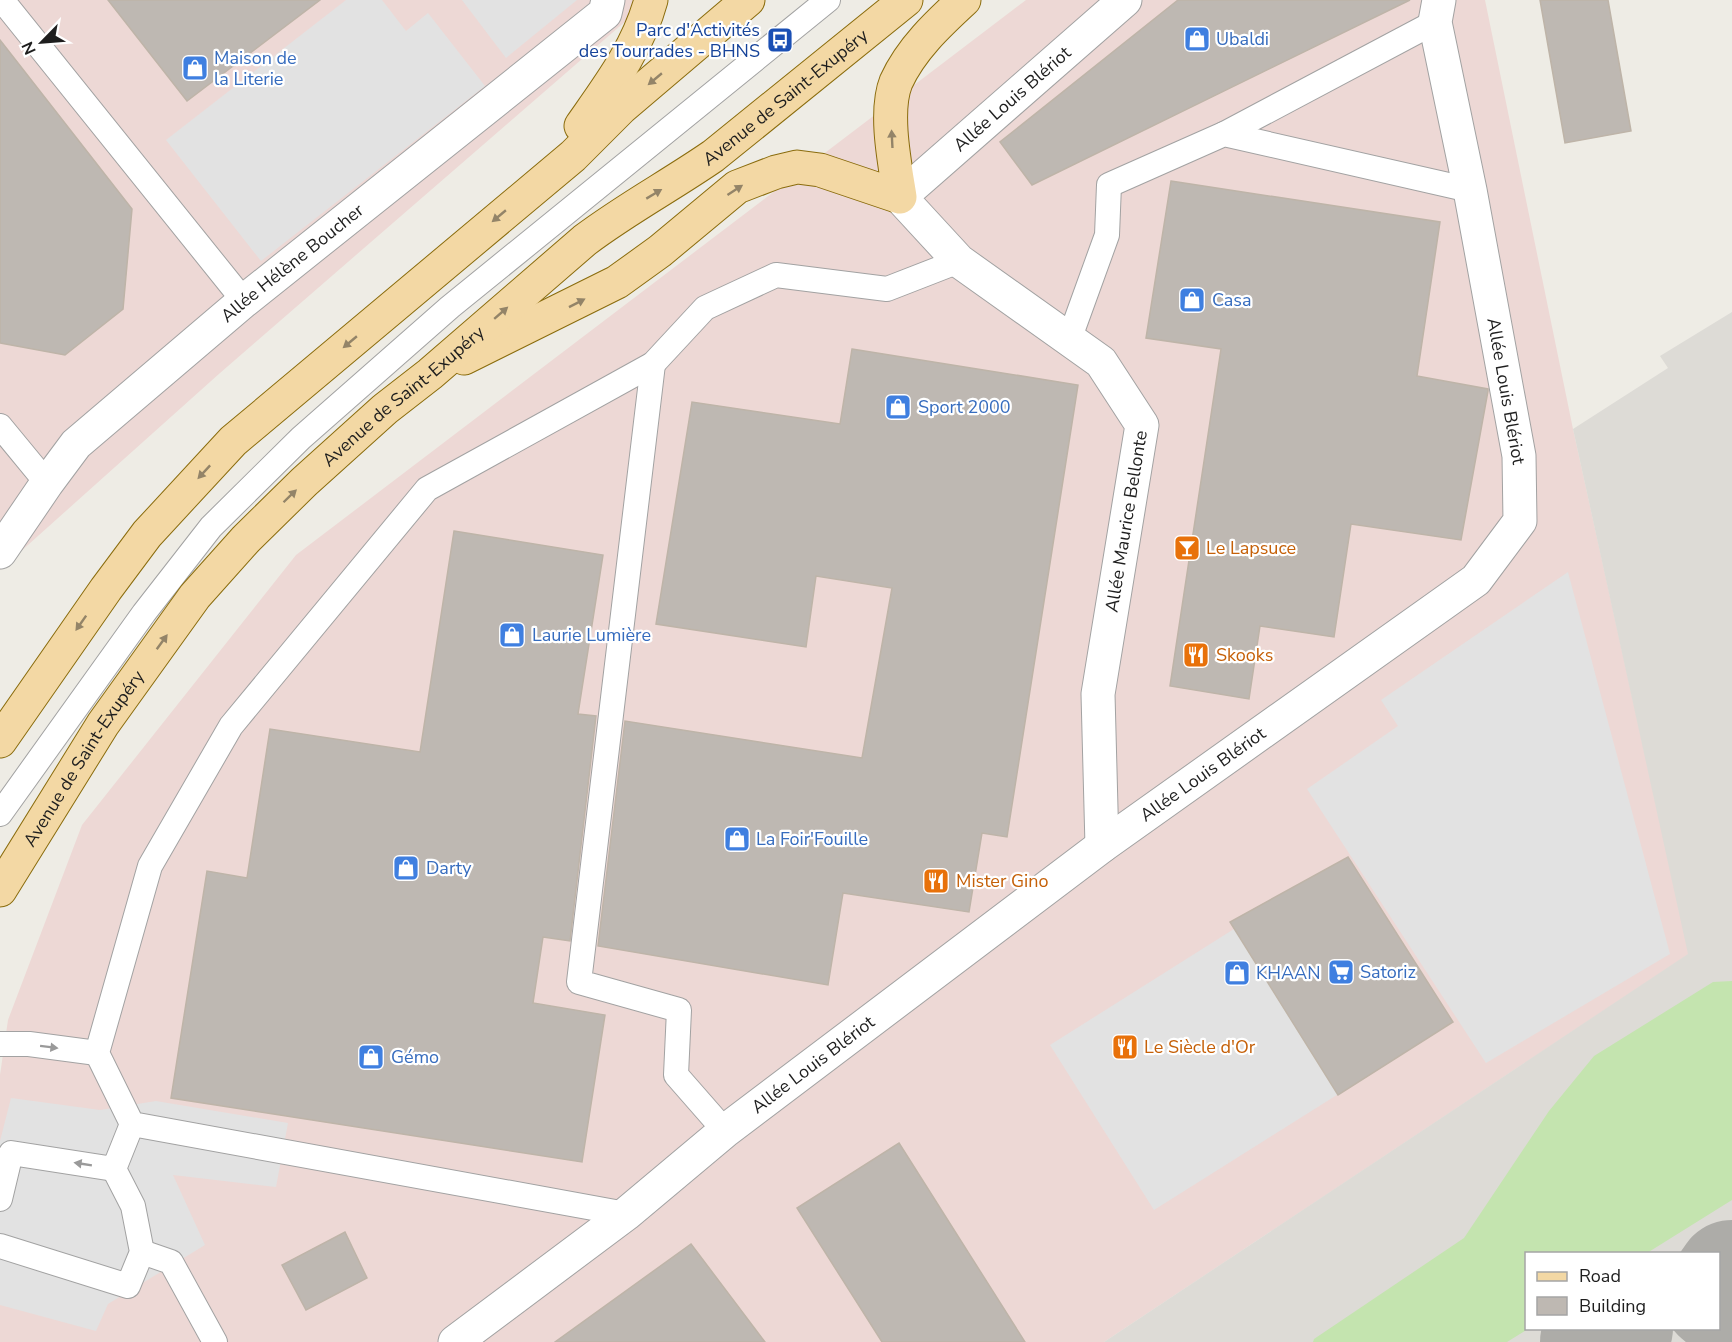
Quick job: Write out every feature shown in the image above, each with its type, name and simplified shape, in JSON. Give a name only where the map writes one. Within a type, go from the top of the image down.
[{"type":"main road","points":[[543,179],[624,64],[636,41],[651,0]]},
{"type":"main road","points":[[0,741],[92,608],[147,534],[233,441],[573,156],[621,108],[748,0]]},
{"type":"main road","name":"Avenue de Saint-Exupéry","points":[[0,890],[103,724],[195,596],[246,539],[304,482],[385,409],[430,374],[585,240],[610,221],[713,156],[906,0]]},
{"type":"main road","points":[[430,374],[509,338],[617,282],[660,251],[737,187],[756,179],[797,167],[820,170],[900,197],[891,144],[891,116],[895,84],[908,61],[933,28],[964,0]]},
{"type":"street","name":"Allée Hélène Boucher","points":[[0,552],[46,483],[76,444],[244,301],[605,13],[608,0]]},
{"type":"street","name":"Allée Louis Blériot","points":[[900,197],[1125,0]]},
{"type":"street","name":"Allée Louis Blériot","points":[[455,1342],[626,1214],[725,1131],[1102,846],[1476,580],[1520,521],[1520,456],[1437,11]]},
{"type":"street","name":"Allée Maurice Bellonte","points":[[900,197],[959,261],[1101,362],[1142,425],[1098,694],[1102,846]]},
{"type":"lane","points":[[2,0],[244,301]]},
{"type":"lane","points":[[0,814],[144,612],[211,527],[301,438],[450,307],[828,0]]},
{"type":"lane","points":[[1069,340],[1107,235],[1109,185],[1224,134],[1437,11]]},
{"type":"lane","points":[[1224,134],[1470,190]]},
{"type":"lane","points":[[0,1246],[128,1286],[142,1252],[133,1206],[114,1169],[132,1124],[98,1053],[150,867],[231,726],[427,489],[653,364],[705,308],[776,275],[887,289],[959,261]]},
{"type":"lane","points":[[653,364],[579,982],[679,1010],[676,1075],[725,1131]]},
{"type":"lane","points":[[0,426],[46,483]]},
{"type":"lane","points":[[0,1044],[29,1044],[98,1053]]},
{"type":"lane","points":[[132,1124],[626,1214]]},
{"type":"lane","points":[[0,1199],[11,1153],[114,1169]]},
{"type":"lane","points":[[142,1252],[171,1262],[215,1342]]},
{"type":"shaded area","points":[[0,0],[650,0],[220,373],[0,570]]},
{"type":"shaded area","points":[[346,0],[382,0],[406,31],[428,13],[485,86],[261,261],[166,140]]},
{"type":"shaded area","points":[[462,0],[577,0],[506,58]]},
{"type":"shaded area","points":[[1026,0],[1485,0],[1573,429],[1689,954],[1104,1342],[0,1342],[0,1075],[8,1020],[82,825],[296,555]]},
{"type":"shaded area","points":[[1732,312],[1732,1342],[1104,1342],[1688,954],[1573,429],[1668,368],[1660,356]]},
{"type":"shaded area","points":[[1568,572],[1670,954],[1486,1063],[1307,789],[1398,726],[1381,700]]},
{"type":"shaded area","points":[[1348,857],[1453,1022],[1154,1210],[1050,1045]]},
{"type":"shaded area","points":[[11,1098],[100,1110],[156,1101],[288,1123],[276,1187],[173,1175],[205,1245],[108,1304],[96,1331],[0,1305],[0,1141]]},
{"type":"green space","points":[[1732,981],[1732,1200],[1649,1252],[1525,1252],[1526,1330],[1507,1342],[1313,1342],[1314,1339],[1464,1238],[1549,1111],[1594,1056],[1713,982]]},
{"type":"building","points":[[108,0],[320,0],[187,101]]},
{"type":"building","points":[[1178,0],[1410,0],[1032,185],[1000,142]]},
{"type":"building","points":[[1540,0],[1608,0],[1631,131],[1565,143]]},
{"type":"building","points":[[0,40],[132,209],[123,309],[65,355],[0,343]]},
{"type":"building","points":[[1171,181],[1440,222],[1417,376],[1488,389],[1461,540],[1351,524],[1334,637],[1260,626],[1249,699],[1170,686],[1221,349],[1146,338]]},
{"type":"building","points":[[852,349],[1078,385],[1007,837],[982,833],[969,912],[843,893],[828,985],[598,946],[625,721],[862,758],[892,588],[816,576],[806,647],[656,624],[692,402],[840,424]]},
{"type":"building","points":[[454,531],[603,555],[578,714],[596,716],[570,941],[543,937],[533,1003],[605,1015],[582,1162],[171,1098],[207,871],[247,878],[270,729],[420,752]]},
{"type":"building","name":"Satoriz","points":[[1348,857],[1453,1022],[1338,1095],[1230,922]]},
{"type":"building","points":[[899,1143],[1025,1342],[882,1342],[797,1208]]},
{"type":"building","points":[[345,1232],[367,1278],[306,1310],[282,1265]]},
{"type":"building","points":[[691,1244],[765,1342],[555,1342]]},
{"type":"taxiway","points":[[1720,1293],[1732,1276]]},
{"type":"taxiway","points":[[1596,1342],[1614,1330]]},
{"type":"place","name":"Ubaldi","points":[[1197,39]]},
{"type":"place","name":"Parc d'Activités des Tourrades - BHNS","points":[[780,40]]},
{"type":"place","name":"Maison de la Literie","points":[[195,68]]},
{"type":"place","name":"Casa","points":[[1192,300]]},
{"type":"place","name":"Sport 2000","points":[[898,407]]},
{"type":"place","name":"Le Lapsuce","points":[[1187,548]]},
{"type":"place","name":"Laurie Lumière","points":[[512,635]]},
{"type":"place","name":"Skooks","points":[[1196,655]]},
{"type":"place","name":"La Foir'Fouille","points":[[737,839]]},
{"type":"place","name":"Darty","points":[[406,868]]},
{"type":"place","name":"Mister Gino","points":[[936,881]]},
{"type":"place","name":"Satoriz","points":[[1341,972]]},
{"type":"place","name":"KHAAN","points":[[1237,973]]},
{"type":"place","name":"Le Siècle d'Or","points":[[1125,1047]]},
{"type":"place","name":"Gémo","points":[[371,1057]]}]
